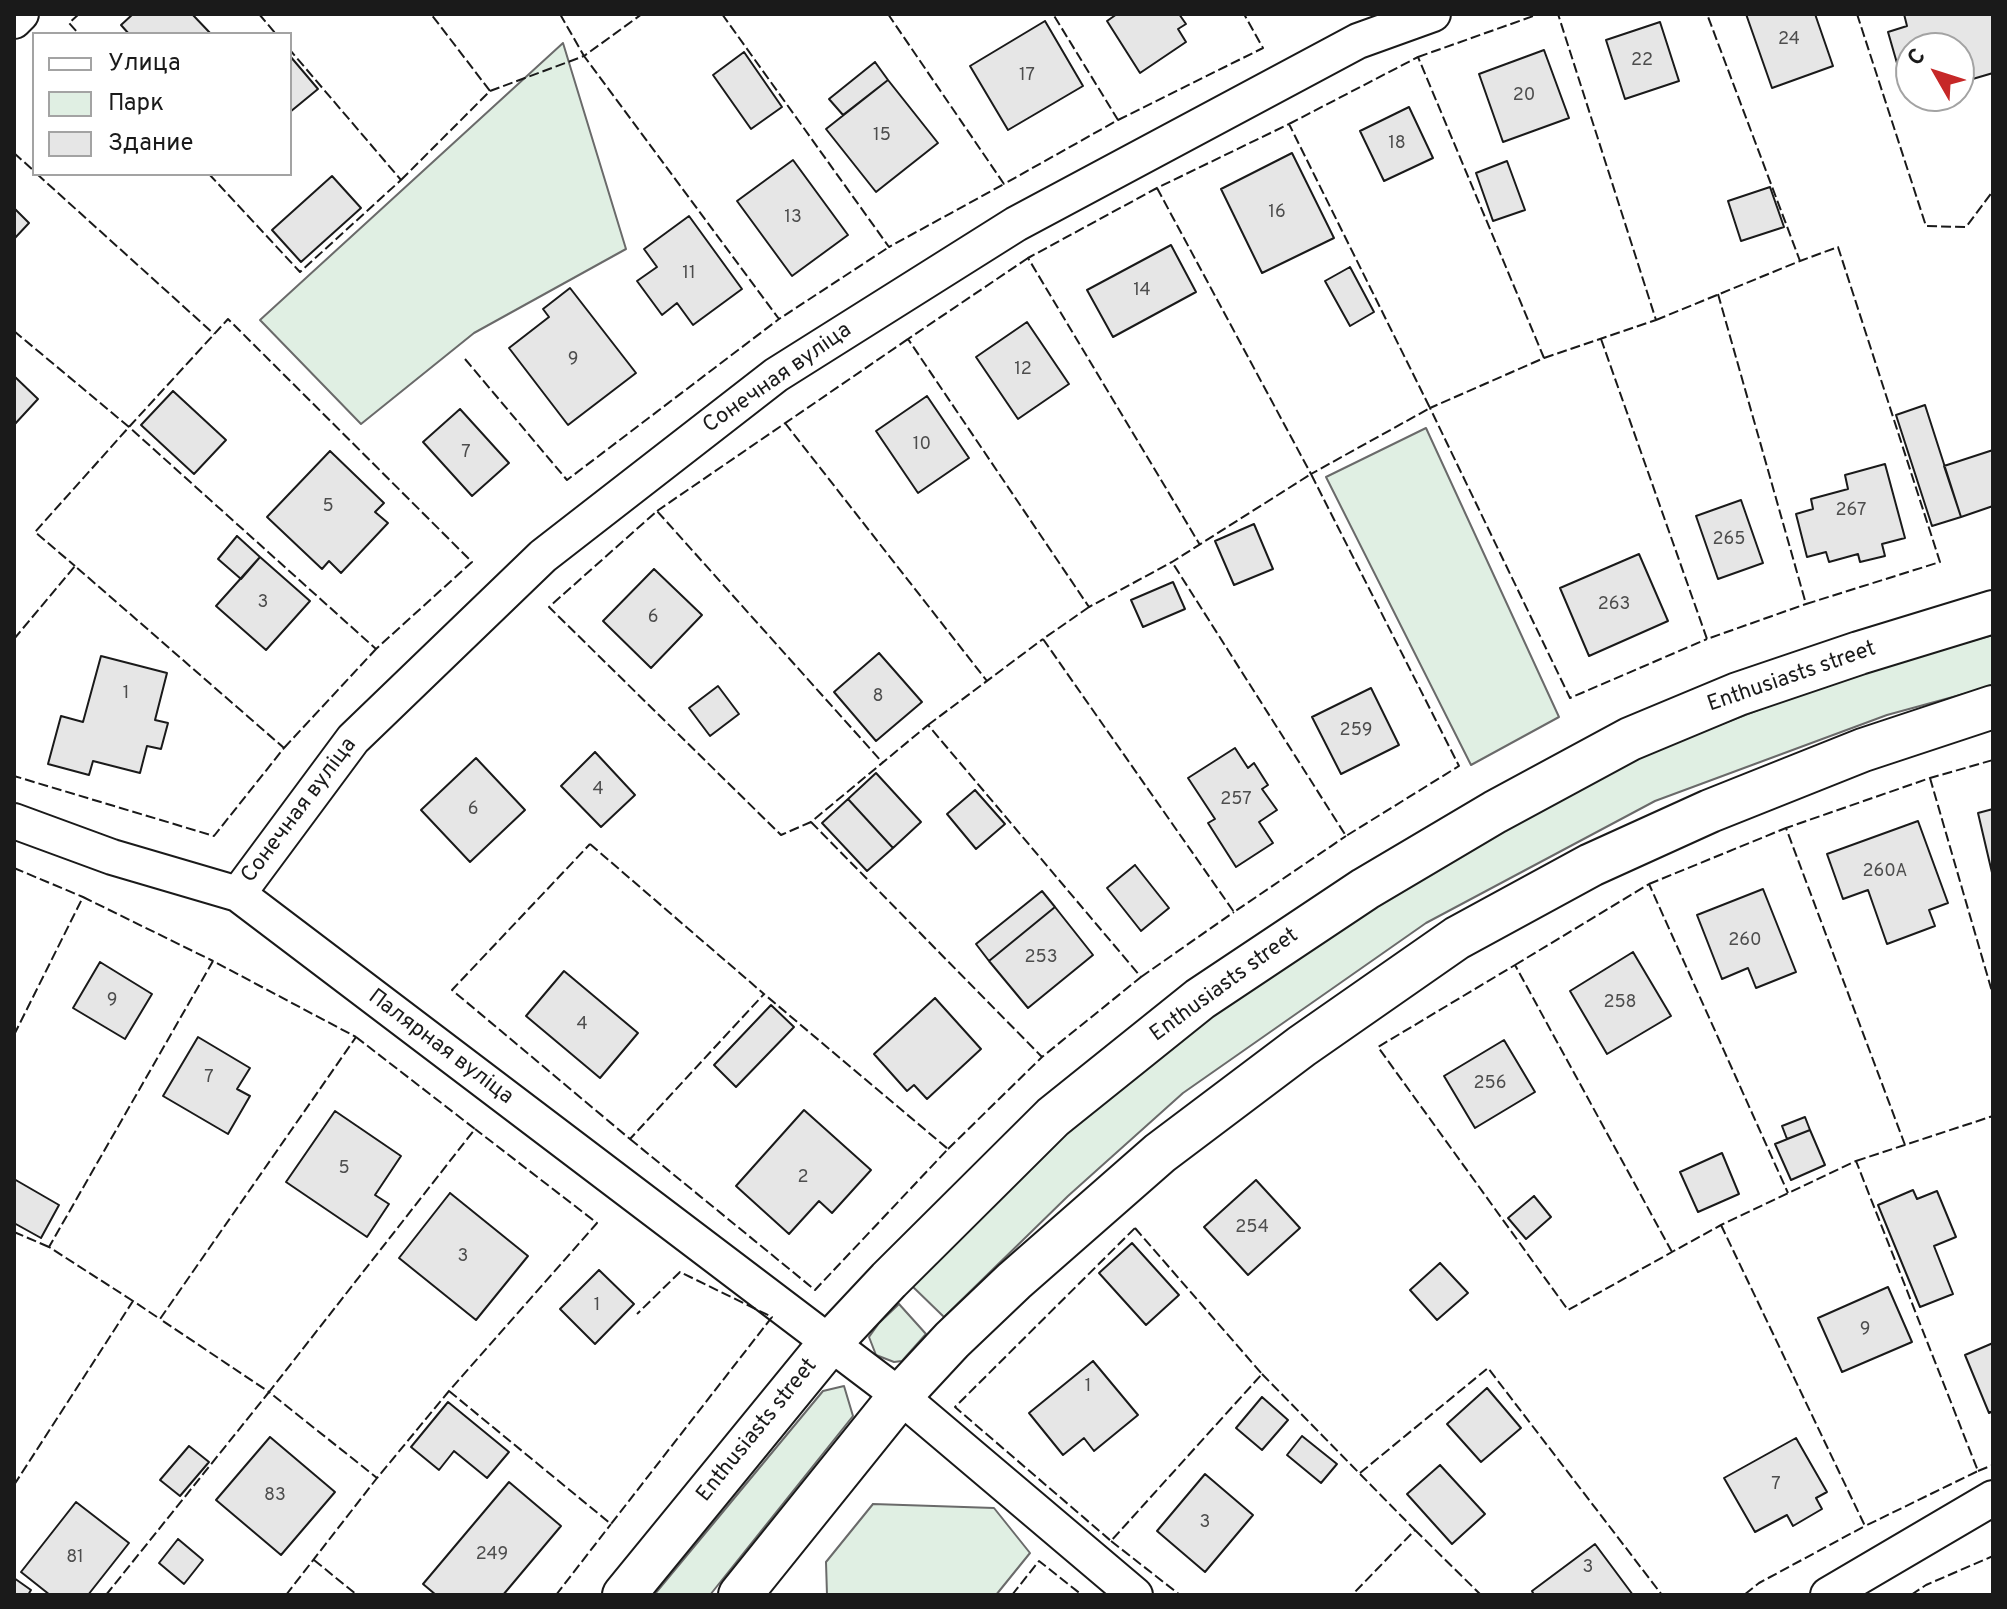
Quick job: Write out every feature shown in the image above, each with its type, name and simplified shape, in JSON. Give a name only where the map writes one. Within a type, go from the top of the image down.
[{"type":"street","points":[[14,21],[21,14]]},
{"type":"street","name":"Сонечная вуліца","points":[[238,894],[353,739],[543,556],[776,375],[1016,224],[1358,41],[1433,14]]},
{"type":"street","name":"Enthusiasts street","points":[[624,1595],[830,1343],[889,1280],[1053,1117],[1200,999],[1365,889],[1495,812],[1630,739],[1738,694],[1993,612]]},
{"type":"street","points":[[740,1595],[900,1396],[952,1340],[1014,1281],[1160,1153],[1302,1046],[1457,938],[1591,865],[1710,811],[1863,750],[1993,707]]},
{"type":"street","name":"Палярная вуліца","points":[[14,821],[112,857],[238,894],[900,1396],[1135,1595]]},
{"type":"street","points":[[1828,1595],[1993,1498]]},
{"type":"green space","points":[[563,43],[626,249],[474,333],[361,424],[260,320]]},
{"type":"green space","points":[[1426,428],[1559,717],[1471,765],[1326,477]]},
{"type":"green space","points":[[1993,635],[1993,686],[1887,715],[1655,801],[1426,923],[1183,1093],[1068,1196],[944,1317],[910,1284],[1038,1155],[1152,1056],[1402,888],[1630,759],[1855,673]]},
{"type":"green space","points":[[899,1304],[926,1334],[902,1361],[894,1362],[876,1355],[869,1337]]},
{"type":"green space","points":[[844,1386],[853,1416],[710,1595],[654,1595],[823,1391]]},
{"type":"green space","points":[[873,1504],[994,1508],[1030,1553],[996,1595],[827,1595],[826,1562]]},
{"type":"building","points":[[133,14],[192,14],[209,32],[127,32],[121,25]]},
{"type":"building","points":[[1117,14],[1179,14],[1186,24],[1178,29],[1186,42],[1140,73],[1107,21]]},
{"type":"building","points":[[1746,14],[1815,14],[1833,66],[1772,88]]},
{"type":"building","points":[[1904,14],[1993,14],[1993,73],[1975,78],[1975,32],[1895,32],[1895,56],[1888,32],[1907,26]]},
{"type":"building","points":[[1045,21],[1083,86],[1008,130],[970,66]]},
{"type":"building","points":[[1660,22],[1679,81],[1625,99],[1606,40]]},
{"type":"building","points":[[1544,50],[1569,118],[1503,142],[1479,74]]},
{"type":"building","points":[[744,52],[782,107],[751,129],[713,75]]},
{"type":"building","points":[[292,58],[318,89],[292,110]]},
{"type":"building","points":[[875,62],[888,80],[843,115],[829,99]]},
{"type":"building","points":[[888,80],[938,143],[876,192],[826,129]]},
{"type":"building","points":[[1409,107],[1433,158],[1384,181],[1360,131]]},
{"type":"building","points":[[1292,153],[1334,238],[1262,273],[1221,189]]},
{"type":"building","points":[[793,160],[848,235],[792,276],[737,201]]},
{"type":"building","points":[[1507,161],[1525,210],[1493,221],[1476,173]]},
{"type":"building","points":[[332,176],[361,208],[301,262],[272,230]]},
{"type":"building","points":[[1770,187],[1784,227],[1741,241],[1728,201]]},
{"type":"building","points":[[14,208],[29,223],[14,239]]},
{"type":"building","points":[[689,216],[742,289],[693,325],[677,303],[662,315],[637,281],[657,267],[644,249]]},
{"type":"building","points":[[1171,245],[1196,292],[1113,337],[1087,290]]},
{"type":"building","points":[[1350,267],[1374,312],[1350,326],[1325,281]]},
{"type":"building","points":[[570,288],[636,373],[568,425],[509,348],[549,317],[543,309]]},
{"type":"building","points":[[1027,322],[1069,384],[1018,419],[976,357]]},
{"type":"building","points":[[14,376],[38,399],[14,425]]},
{"type":"building","points":[[173,391],[226,440],[194,474],[141,425]]},
{"type":"building","points":[[927,396],[969,458],[918,493],[876,431]]},
{"type":"building","points":[[1925,405],[1961,517],[1932,526],[1896,415]]},
{"type":"building","points":[[460,409],[509,463],[472,496],[423,442]]},
{"type":"building","points":[[1993,450],[1993,506],[1961,517],[1944,466]]},
{"type":"building","points":[[330,451],[384,503],[375,512],[388,523],[341,573],[329,561],[322,569],[267,517]]},
{"type":"building","points":[[1885,464],[1905,538],[1882,544],[1885,556],[1860,562],[1858,554],[1829,562],[1826,552],[1807,557],[1796,514],[1813,509],[1811,499],[1848,489],[1845,475]]},
{"type":"building","points":[[1741,500],[1763,563],[1718,579],[1696,516]]},
{"type":"building","points":[[1254,524],[1273,569],[1234,585],[1215,541]]},
{"type":"building","points":[[237,536],[260,557],[241,579],[218,559]]},
{"type":"building","points":[[1639,554],[1668,621],[1589,656],[1560,588]]},
{"type":"building","points":[[260,557],[310,601],[266,650],[216,606]]},
{"type":"building","points":[[654,569],[702,615],[651,668],[603,621]]},
{"type":"building","points":[[1173,582],[1185,609],[1143,627],[1131,600]]},
{"type":"building","points":[[879,653],[922,702],[876,741],[834,692]]},
{"type":"building","points":[[101,656],[167,673],[155,720],[168,723],[161,749],[147,746],[140,773],[93,761],[89,775],[48,764],[61,716],[83,722]]},
{"type":"building","points":[[718,686],[739,714],[710,736],[689,708]]},
{"type":"building","points":[[1371,688],[1399,745],[1341,774],[1312,717]]},
{"type":"building","points":[[1235,748],[1248,768],[1254,763],[1268,785],[1262,789],[1277,810],[1259,822],[1273,843],[1236,867],[1208,823],[1215,819],[1188,778]]},
{"type":"building","points":[[595,752],[635,795],[601,827],[561,786]]},
{"type":"building","points":[[476,758],[525,810],[470,862],[421,810]]},
{"type":"building","points":[[876,773],[921,822],[893,848],[848,799]]},
{"type":"building","points":[[975,790],[1005,824],[976,849],[947,814]]},
{"type":"building","points":[[848,799],[893,848],[867,871],[822,823]]},
{"type":"building","points":[[1993,809],[1993,877],[1978,813]]},
{"type":"building","points":[[1918,821],[1948,903],[1929,910],[1935,926],[1887,944],[1868,890],[1843,899],[1827,854]]},
{"type":"building","points":[[1135,865],[1169,908],[1141,931],[1107,888]]},
{"type":"building","points":[[1763,889],[1796,972],[1756,988],[1748,968],[1722,979],[1697,915]]},
{"type":"building","points":[[1042,891],[1055,907],[989,961],[976,944]]},
{"type":"building","points":[[1055,907],[1093,955],[1028,1008],[989,961]]},
{"type":"building","points":[[1633,952],[1671,1016],[1607,1054],[1570,991]]},
{"type":"building","points":[[100,962],[152,994],[125,1039],[73,1008]]},
{"type":"building","points":[[564,971],[638,1033],[600,1078],[526,1016]]},
{"type":"building","points":[[935,998],[981,1049],[927,1099],[914,1085],[907,1091],[874,1054]]},
{"type":"building","points":[[771,1005],[794,1027],[736,1087],[714,1065]]},
{"type":"building","points":[[198,1037],[250,1068],[237,1089],[250,1096],[228,1134],[163,1096]]},
{"type":"building","points":[[1504,1040],[1535,1092],[1475,1128],[1444,1076]]},
{"type":"building","points":[[804,1110],[871,1170],[832,1213],[819,1201],[789,1234],[736,1186]]},
{"type":"building","points":[[335,1111],[401,1156],[375,1195],[389,1204],[367,1237],[286,1182]]},
{"type":"building","points":[[1805,1117],[1810,1130],[1787,1139],[1782,1126]]},
{"type":"building","points":[[1810,1130],[1825,1165],[1791,1180],[1775,1144]]},
{"type":"building","points":[[1722,1153],[1739,1194],[1698,1212],[1680,1172]]},
{"type":"building","points":[[14,1179],[59,1205],[41,1238],[14,1223]]},
{"type":"building","points":[[1256,1180],[1300,1228],[1248,1275],[1204,1227]]},
{"type":"building","points":[[1913,1190],[1917,1199],[1937,1191],[1956,1237],[1934,1246],[1953,1294],[1920,1307],[1878,1205]]},
{"type":"building","points":[[450,1193],[528,1256],[476,1320],[399,1258]]},
{"type":"building","points":[[1534,1196],[1551,1217],[1526,1239],[1508,1218]]},
{"type":"building","points":[[1132,1243],[1179,1295],[1146,1325],[1099,1273]]},
{"type":"building","points":[[1440,1263],[1468,1293],[1437,1320],[1410,1290]]},
{"type":"building","points":[[599,1270],[634,1304],[595,1344],[560,1309]]},
{"type":"building","points":[[1888,1287],[1912,1342],[1842,1372],[1818,1318]]},
{"type":"building","points":[[1993,1343],[1993,1411],[1989,1413],[1965,1355]]},
{"type":"building","points":[[1093,1361],[1138,1415],[1094,1451],[1084,1438],[1063,1455],[1029,1413]]},
{"type":"building","points":[[1487,1388],[1521,1428],[1481,1462],[1447,1424]]},
{"type":"building","points":[[1262,1397],[1288,1420],[1262,1450],[1236,1428]]},
{"type":"building","points":[[448,1402],[509,1452],[487,1478],[454,1451],[439,1470],[411,1447]]},
{"type":"building","points":[[1302,1436],[1337,1464],[1321,1483],[1287,1455]]},
{"type":"building","points":[[270,1437],[335,1492],[281,1555],[216,1500]]},
{"type":"building","points":[[1796,1438],[1827,1492],[1816,1498],[1822,1509],[1793,1526],[1787,1515],[1755,1532],[1724,1478]]},
{"type":"building","points":[[189,1446],[209,1462],[180,1496],[160,1480]]},
{"type":"building","points":[[1440,1465],[1485,1514],[1452,1544],[1407,1494]]},
{"type":"building","points":[[1205,1474],[1253,1515],[1205,1572],[1157,1531]]},
{"type":"building","points":[[509,1482],[561,1526],[503,1595],[436,1595],[423,1584]]},
{"type":"building","points":[[76,1502],[129,1543],[88,1595],[50,1595],[21,1572]]},
{"type":"building","points":[[178,1539],[203,1560],[184,1584],[159,1563]]},
{"type":"building","points":[[1595,1544],[1633,1595],[1534,1595],[1532,1591]]},
{"type":"building","points":[[14,1578],[31,1590],[28,1595],[14,1595]]},
{"type":"fence","points":[[77,32],[69,23],[79,14]]},
{"type":"fence","points":[[259,14],[274,32]]},
{"type":"fence","points":[[401,180],[490,91],[431,14]]},
{"type":"fence","points":[[560,14],[584,56],[642,14]]},
{"type":"fence","points":[[722,14],[889,247],[1004,184]]},
{"type":"fence","points":[[888,14],[1004,184],[1118,120],[1053,14]]},
{"type":"fence","points":[[1118,120],[1263,48],[1244,14]]},
{"type":"fence","points":[[1418,57],[1539,14]]},
{"type":"fence","points":[[1544,358],[1656,320],[1558,14]]},
{"type":"fence","points":[[1656,320],[1800,261],[1707,14]]},
{"type":"fence","points":[[1857,14],[1926,226],[1966,227],[1993,191]]},
{"type":"fence","points":[[211,176],[300,272],[401,180],[292,52]]},
{"type":"fence","points":[[490,91],[584,56],[779,319],[889,247]]},
{"type":"fence","points":[[1289,124],[1418,57],[1544,358],[1430,408],[1570,698],[1707,639]]},
{"type":"fence","points":[[1157,188],[1311,474],[1430,408],[1289,124],[1157,188],[1028,258],[1200,545]]},
{"type":"fence","points":[[14,153],[32,169]]},
{"type":"fence","points":[[39,176],[214,334]]},
{"type":"fence","points":[[1718,294],[1806,604],[1940,562],[1838,247],[1800,261]]},
{"type":"fence","points":[[1028,258],[908,339],[1089,607],[1172,562],[1311,474],[1459,766],[1346,836],[1172,562]]},
{"type":"fence","points":[[14,331],[129,427],[376,649],[472,562],[228,319],[129,427],[35,532],[75,566]]},
{"type":"fence","points":[[465,359],[567,480],[779,319]]},
{"type":"fence","points":[[657,511],[908,339]]},
{"type":"fence","points":[[1601,339],[1707,639],[1806,604]]},
{"type":"fence","points":[[785,423],[987,681]]},
{"type":"fence","points":[[811,822],[1042,1057],[1141,977],[928,725],[811,822],[781,835],[549,607],[657,511],[882,762]]},
{"type":"fence","points":[[14,639],[75,566],[284,748],[214,836],[14,776]]},
{"type":"fence","points":[[1089,607],[1043,639],[1234,912],[1346,836]]},
{"type":"fence","points":[[928,725],[1043,639]]},
{"type":"fence","points":[[284,748],[376,649]]},
{"type":"fence","points":[[1905,1145],[1786,828],[1930,778],[1993,760]]},
{"type":"fence","points":[[1930,778],[1993,995]]},
{"type":"fence","points":[[1649,884],[1786,828]]},
{"type":"fence","points":[[590,844],[764,994],[630,1139],[452,990],[590,844]]},
{"type":"fence","points":[[14,868],[83,897]]},
{"type":"fence","points":[[1515,965],[1649,884],[1788,1193]]},
{"type":"fence","points":[[14,1035],[83,897],[213,961]]},
{"type":"fence","points":[[1141,977],[1234,912]]},
{"type":"fence","points":[[133,1301],[49,1247],[213,961],[356,1037]]},
{"type":"fence","points":[[1672,1252],[1515,965],[1378,1047],[1568,1310],[1721,1225],[1856,1161],[1978,1471],[1865,1526]]},
{"type":"fence","points":[[630,1139],[815,1290],[948,1149],[764,994]]},
{"type":"fence","points":[[356,1037],[475,1129],[269,1392],[160,1319],[356,1037]]},
{"type":"fence","points":[[948,1149],[1042,1057]]},
{"type":"fence","points":[[1856,1161],[1993,1116]]},
{"type":"fence","points":[[286,1595],[449,1391],[597,1223],[475,1129]]},
{"type":"fence","points":[[1721,1225],[1865,1526],[1759,1583],[1744,1595]]},
{"type":"fence","points":[[1135,1228],[1262,1374],[1111,1541],[955,1407],[1135,1228]]},
{"type":"fence","points":[[14,1232],[49,1247]]},
{"type":"fence","points":[[449,1391],[611,1524],[772,1317],[680,1272],[637,1314]]},
{"type":"fence","points":[[14,1485],[133,1301],[160,1319]]},
{"type":"fence","points":[[1360,1473],[1488,1368],[1662,1595]]},
{"type":"fence","points":[[1262,1374],[1415,1530],[1352,1595]]},
{"type":"fence","points":[[106,1595],[269,1392],[377,1478]]},
{"type":"fence","points":[[1978,1471],[1993,1465]]},
{"type":"fence","points":[[556,1595],[611,1524]]},
{"type":"fence","points":[[1415,1530],[1481,1595]]},
{"type":"fence","points":[[1111,1541],[1180,1595]]},
{"type":"fence","points":[[1911,1595],[1926,1585],[1993,1556]]},
{"type":"fence","points":[[314,1560],[357,1595]]},
{"type":"fence","points":[[1012,1595],[1039,1561],[1082,1595]]}]
